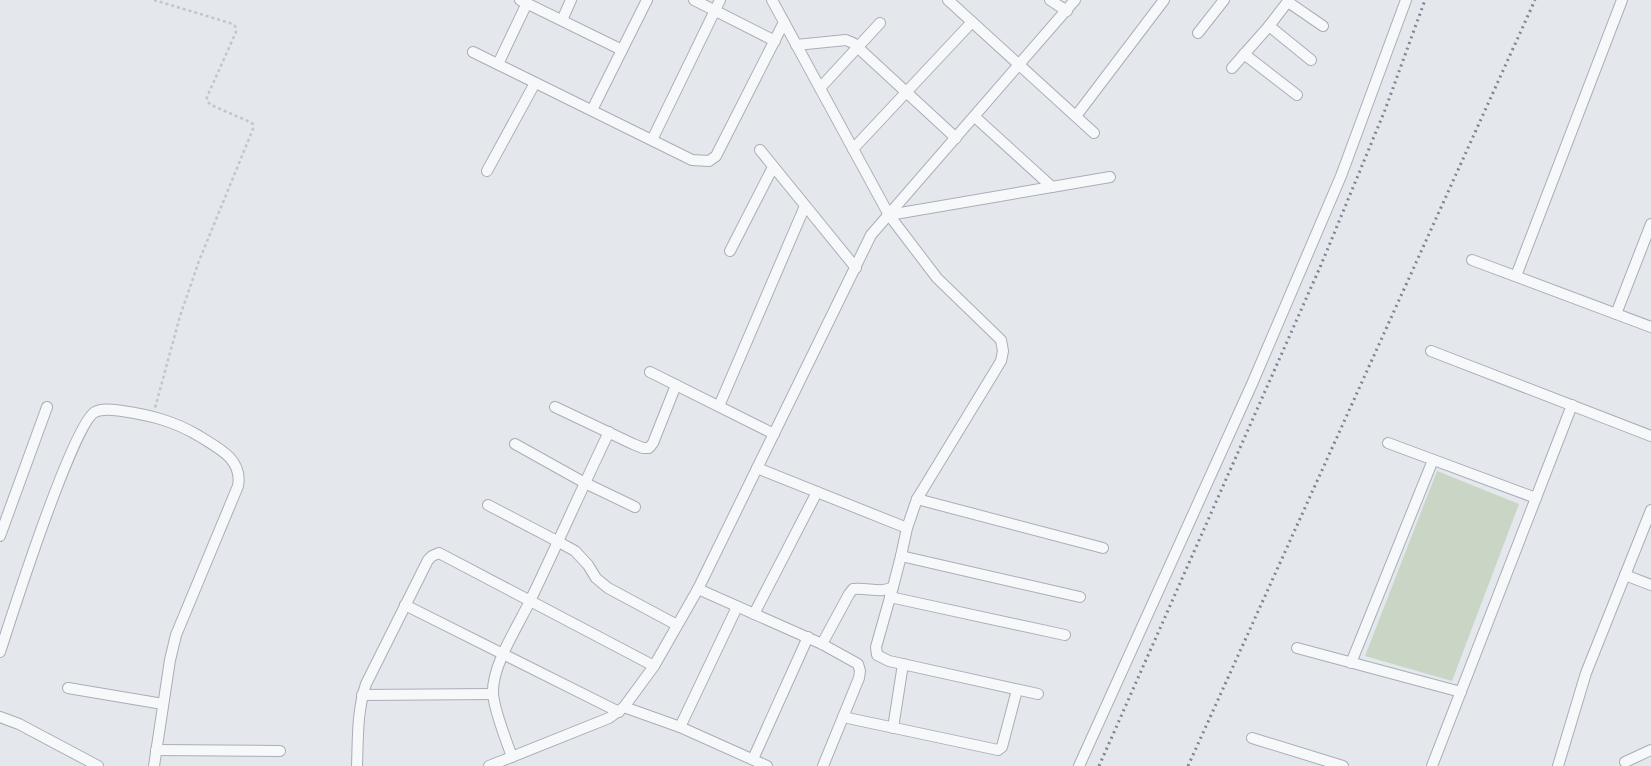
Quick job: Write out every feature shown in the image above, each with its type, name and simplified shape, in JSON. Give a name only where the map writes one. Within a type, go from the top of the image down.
[{"type":"street","points":[[562,20],[571,0]]},
{"type":"street","points":[[592,110],[647,0]]},
{"type":"street","points":[[694,0],[775,41]]},
{"type":"street","points":[[652,140],[720,0]]},
{"type":"street","points":[[772,0],[889,215],[937,278],[1001,340],[1003,351],[1001,361],[917,499],[907,528],[893,587],[876,647],[877,655],[888,661],[1038,694]]},
{"type":"street","points":[[948,0],[1094,133]]},
{"type":"street","points":[[1050,0],[1067,11]]},
{"type":"street","points":[[489,766],[507,761],[609,718],[621,709],[654,666],[698,589],[872,235],[1075,0]]},
{"type":"street","points":[[1076,116],[1164,0]]},
{"type":"street","points":[[1198,33],[1224,0]]},
{"type":"street","points":[[1079,766],[1252,384],[1341,176],[1406,0]]},
{"type":"street","points":[[1516,276],[1622,0]]},
{"type":"street","points":[[498,64],[524,1],[622,50]]},
{"type":"street","points":[[1232,68],[1269,26],[1288,1],[1323,26]]},
{"type":"street","points":[[473,52],[692,160],[709,161],[716,156],[784,22]]},
{"type":"street","points":[[853,149],[972,22]]},
{"type":"street","points":[[820,88],[880,23]]},
{"type":"street","points":[[1269,26],[1311,60]]},
{"type":"street","points":[[796,45],[846,40],[853,43],[956,138]]},
{"type":"street","points":[[1244,54],[1297,95]]},
{"type":"street","points":[[487,171],[535,83]]},
{"type":"street","points":[[975,117],[1052,187]]},
{"type":"street","points":[[760,150],[856,268]]},
{"type":"street","points":[[730,251],[773,167]]},
{"type":"street","points":[[889,215],[1110,177]]},
{"type":"street","points":[[719,406],[805,206]]},
{"type":"street","points":[[1616,314],[1651,224]]},
{"type":"street","points":[[1472,260],[1651,327]]},
{"type":"street","points":[[1431,351],[1651,436]]},
{"type":"street","points":[[650,372],[774,434]]},
{"type":"street","points":[[554,407],[643,448],[649,448],[653,443],[676,385]]},
{"type":"street","points":[[1432,766],[1572,405]]},
{"type":"street","points":[[0,536],[47,407]]},
{"type":"street","points":[[0,652],[28,565],[58,486],[83,425],[93,412],[109,410],[153,416],[185,428],[226,453],[236,465],[239,479],[238,486],[176,635],[170,660],[154,766]]},
{"type":"street","points":[[507,761],[493,694],[494,681],[503,654],[531,600],[557,541],[609,432]]},
{"type":"street","points":[[1388,443],[1536,498]]},
{"type":"street","points":[[515,444],[585,483],[636,507]]},
{"type":"street","points":[[1351,663],[1433,460]]},
{"type":"street","points":[[757,468],[907,528]]},
{"type":"street","points":[[754,614],[817,492]]},
{"type":"street","points":[[917,499],[1103,548]]},
{"type":"street","points":[[488,505],[557,541],[582,558],[596,578],[608,588],[677,625]]},
{"type":"street","points":[[1558,766],[1586,673],[1651,510]]},
{"type":"street","points":[[357,766],[358,718],[362,695],[366,684],[428,560],[432,556],[439,553],[654,666]]},
{"type":"street","points":[[901,556],[1080,597]]},
{"type":"street","points":[[1625,576],[1651,585]]},
{"type":"street","points":[[822,644],[853,589],[862,588],[886,591],[893,587]]},
{"type":"street","points":[[698,589],[808,637],[858,664],[860,671],[859,678],[823,766]]},
{"type":"street","points":[[890,597],[1065,635]]},
{"type":"street","points":[[405,605],[503,654],[621,709],[680,727],[767,766]]},
{"type":"street","points":[[680,727],[738,607]]},
{"type":"street","points":[[753,759],[808,637]]},
{"type":"street","points":[[1297,648],[1461,692]]},
{"type":"street","points":[[893,728],[904,664]]},
{"type":"street","points":[[68,688],[163,704]]},
{"type":"street","points":[[844,717],[998,750],[1002,748],[1017,690]]},
{"type":"street","points":[[362,695],[493,694]]},
{"type":"street","points":[[0,717],[19,724],[98,766]]},
{"type":"street","points":[[1252,738],[1343,766]]},
{"type":"street","points":[[156,750],[280,751]]},
{"type":"street","points":[[1625,762],[1651,750]]},
{"type":"path","points":[[153,416],[180,316],[199,261],[253,130],[253,124],[250,122],[211,105],[207,101],[207,97],[236,32],[235,26],[230,23],[154,0]]},
{"type":"green space","points":[[1437,471],[1519,504],[1452,681],[1365,656]]},
{"type":"railway","points":[[1099,766],[1321,265],[1385,110],[1425,0]]},
{"type":"railway","points":[[1188,766],[1535,0]]}]
